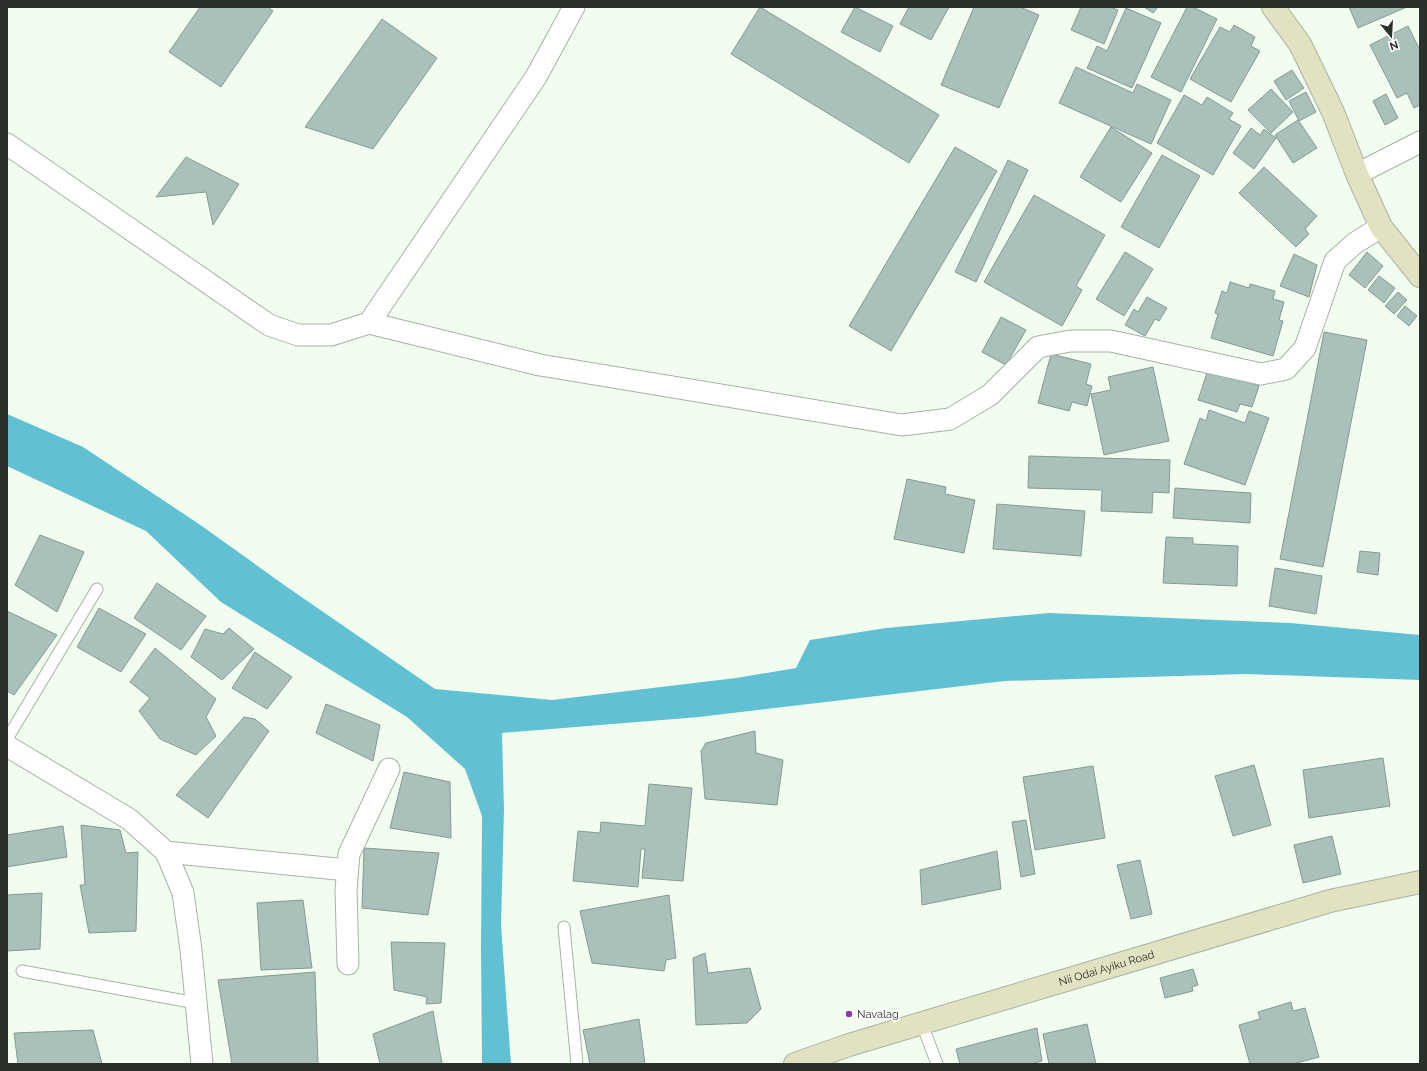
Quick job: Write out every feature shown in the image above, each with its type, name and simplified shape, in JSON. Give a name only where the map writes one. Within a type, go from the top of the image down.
[{"type":"street","points":[[369,323],[536,77],[574,7]]},
{"type":"street","points":[[1273,7],[1300,44],[1333,112],[1357,174],[1381,227],[1420,276]]},
{"type":"street","points":[[1357,174],[1420,142]]},
{"type":"street","points":[[7,144],[269,325],[298,334],[332,336],[369,323],[540,365],[902,425],[950,419],[990,395],[1038,347],[1070,341],[1111,341],[1261,374],[1286,369],[1305,348],[1335,261],[1355,243],[1381,227]]},
{"type":"street","points":[[7,746],[129,819],[166,852],[183,893],[191,950],[202,1064]]},
{"type":"street","points":[[348,964],[346,890],[349,854],[388,769]]},
{"type":"street","points":[[166,852],[347,870]]},
{"type":"street","name":"Nii Odai Ayiku Road","points":[[795,1064],[849,1045],[1330,901],[1420,882]]},
{"type":"lane","points":[[7,739],[97,589]]},
{"type":"lane","points":[[564,927],[577,1064]]},
{"type":"lane","points":[[22,972],[196,1002]]},
{"type":"lane","points":[[922,1024],[937,1064]]},
{"type":"water","points":[[7,414],[83,447],[199,524],[287,587],[435,689],[552,700],[736,678],[796,668],[810,640],[886,628],[1049,613],[1290,623],[1420,635],[1420,680],[1246,674],[1005,681],[699,717],[502,733],[504,809],[501,925],[511,1064],[482,1064],[482,816],[465,769],[407,717],[221,602],[146,531],[7,466]]},
{"type":"building","points":[[200,7],[268,7],[273,11],[221,87],[169,52]]},
{"type":"building","points":[[760,7],[939,115],[909,163],[731,54]]},
{"type":"building","points":[[855,7],[893,26],[880,52],[841,32]]},
{"type":"building","points":[[909,7],[949,7],[931,40],[900,24]]},
{"type":"building","points":[[974,7],[1020,7],[1039,15],[999,108],[941,85]]},
{"type":"building","points":[[1081,7],[1110,7],[1118,10],[1104,44],[1071,30]]},
{"type":"building","points":[[1144,7],[1158,7],[1153,13]]},
{"type":"building","points":[[1187,7],[1193,7],[1217,19],[1181,92],[1151,77]]},
{"type":"building","points":[[1349,7],[1407,7],[1358,28]]},
{"type":"building","points":[[1126,8],[1161,23],[1132,88],[1087,68],[1097,46],[1107,51]]},
{"type":"building","points":[[382,19],[437,58],[373,149],[305,127]]},
{"type":"building","points":[[1234,25],[1255,37],[1251,46],[1260,51],[1231,102],[1190,79],[1220,27],[1230,32]]},
{"type":"building","points":[[1408,26],[1420,50],[1420,105],[1414,108],[1407,93],[1397,98],[1370,45]]},
{"type":"building","points":[[1076,67],[1133,93],[1137,84],[1171,100],[1151,144],[1059,103]]},
{"type":"building","points":[[1292,70],[1304,88],[1286,100],[1274,81]]},
{"type":"building","points":[[1271,89],[1293,112],[1271,133],[1248,110]]},
{"type":"building","points":[[1306,92],[1316,112],[1299,121],[1289,101]]},
{"type":"building","points":[[1386,94],[1398,118],[1385,125],[1373,101]]},
{"type":"building","points":[[1184,95],[1202,105],[1207,97],[1233,113],[1229,119],[1241,126],[1213,175],[1157,143]]},
{"type":"building","points":[[1298,120],[1317,148],[1293,163],[1275,135]]},
{"type":"building","points":[[1111,127],[1152,153],[1121,202],[1080,177]]},
{"type":"building","points":[[1251,128],[1260,135],[1264,129],[1276,138],[1254,169],[1233,153]]},
{"type":"building","points":[[955,147],[997,171],[891,351],[849,326]]},
{"type":"building","points":[[1162,155],[1200,176],[1159,248],[1121,227]]},
{"type":"building","points":[[186,157],[239,184],[213,225],[206,192],[156,197]]},
{"type":"building","points":[[1008,160],[1028,170],[976,282],[955,272]]},
{"type":"building","points":[[1264,167],[1317,216],[1305,229],[1309,234],[1296,247],[1239,193]]},
{"type":"building","points":[[1034,195],[1105,235],[1076,286],[1082,290],[1062,326],[984,282]]},
{"type":"building","points":[[1125,252],[1153,269],[1124,316],[1096,299]]},
{"type":"building","points":[[1367,252],[1383,266],[1365,288],[1349,275]]},
{"type":"building","points":[[1294,254],[1317,265],[1309,297],[1280,286]]},
{"type":"building","points":[[1379,276],[1395,288],[1384,303],[1368,290]]},
{"type":"building","points":[[1230,282],[1249,288],[1250,284],[1275,291],[1273,299],[1284,302],[1279,320],[1283,321],[1273,356],[1211,338],[1218,314],[1215,313],[1222,291],[1227,293]]},
{"type":"building","points":[[1398,292],[1407,300],[1394,314],[1385,306]]},
{"type":"building","points":[[1147,297],[1167,308],[1159,321],[1155,319],[1145,336],[1125,325],[1134,309],[1138,312]]},
{"type":"building","points":[[1405,306],[1417,316],[1409,326],[1397,316]]},
{"type":"building","points":[[1001,317],[1026,330],[1006,365],[982,352]]},
{"type":"building","points":[[1324,332],[1367,340],[1323,567],[1280,559]]},
{"type":"building","points":[[1051,354],[1091,364],[1086,384],[1092,386],[1087,406],[1072,402],[1069,411],[1038,403]]},
{"type":"building","points":[[1153,367],[1169,441],[1104,455],[1091,394],[1111,390],[1108,377]]},
{"type":"building","points":[[1208,370],[1259,386],[1252,407],[1240,404],[1237,412],[1198,400]]},
{"type":"building","points":[[1209,410],[1245,423],[1249,411],[1269,418],[1245,485],[1184,464],[1200,418],[1206,421]]},
{"type":"building","points":[[1029,456],[1170,460],[1169,493],[1153,492],[1152,513],[1101,511],[1102,490],[1028,488]]},
{"type":"building","points":[[907,479],[946,487],[945,494],[975,500],[964,553],[894,539]]},
{"type":"building","points":[[1175,488],[1251,493],[1250,523],[1173,518]]},
{"type":"building","points":[[997,504],[1085,511],[1081,556],[993,549]]},
{"type":"building","points":[[40,535],[84,552],[57,612],[15,585]]},
{"type":"building","points":[[1166,537],[1193,538],[1193,544],[1238,546],[1237,586],[1163,583]]},
{"type":"building","points":[[1360,551],[1380,553],[1378,575],[1357,572]]},
{"type":"building","points":[[1275,568],[1322,576],[1316,614],[1269,606]]},
{"type":"building","points":[[157,583],[206,616],[181,650],[134,618]]},
{"type":"building","points":[[99,608],[146,634],[121,672],[77,647]]},
{"type":"building","points":[[7,611],[57,635],[14,695],[7,691]]},
{"type":"building","points":[[229,628],[254,649],[222,680],[191,657],[205,629],[223,634]]},
{"type":"building","points":[[155,648],[216,699],[206,717],[216,736],[196,755],[160,739],[139,711],[150,698],[130,682]]},
{"type":"building","points":[[255,652],[292,677],[267,709],[232,688]]},
{"type":"building","points":[[326,704],[380,725],[373,761],[316,733]]},
{"type":"building","points":[[244,717],[255,719],[269,731],[208,818],[176,795]]},
{"type":"building","points":[[755,731],[756,753],[783,760],[777,805],[705,799],[701,751],[706,743]]},
{"type":"building","points":[[1383,758],[1390,806],[1309,818],[1303,770]]},
{"type":"building","points":[[1254,765],[1271,825],[1233,836],[1215,776]]},
{"type":"building","points":[[1093,766],[1105,838],[1035,850],[1023,777]]},
{"type":"building","points":[[404,772],[450,782],[451,838],[390,828]]},
{"type":"building","points":[[649,784],[692,788],[683,881],[642,878],[645,849],[641,849],[638,887],[573,881],[578,831],[600,833],[601,822],[645,826]]},
{"type":"building","points":[[1026,820],[1035,874],[1021,877],[1012,822]]},
{"type":"building","points":[[81,825],[120,830],[126,853],[138,852],[136,931],[89,933],[80,885],[85,885]]},
{"type":"building","points":[[63,826],[67,857],[7,867],[7,835]]},
{"type":"building","points":[[1332,836],[1341,874],[1303,883],[1294,845]]},
{"type":"building","points":[[364,848],[439,853],[428,915],[362,908]]},
{"type":"building","points":[[997,851],[1001,889],[922,905],[920,870]]},
{"type":"building","points":[[1140,860],[1152,914],[1131,919],[1117,865]]},
{"type":"building","points":[[42,893],[40,949],[7,951],[7,895]]},
{"type":"building","points":[[669,895],[676,958],[666,960],[664,971],[592,963],[580,911]]},
{"type":"building","points":[[303,900],[312,968],[261,970],[257,903]]},
{"type":"building","points":[[391,942],[445,943],[441,1003],[426,1004],[427,997],[394,990]]},
{"type":"building","points":[[705,953],[708,973],[750,968],[761,1009],[747,1023],[696,1025],[693,958]]},
{"type":"building","points":[[1193,969],[1198,985],[1192,987],[1193,991],[1165,998],[1160,978]]},
{"type":"building","points":[[315,972],[318,1064],[232,1064],[218,980]]},
{"type":"building","points":[[1291,1002],[1293,1011],[1305,1008],[1319,1057],[1293,1064],[1250,1064],[1239,1025],[1260,1019],[1258,1012]]},
{"type":"building","points":[[433,1011],[442,1064],[380,1064],[373,1034]]},
{"type":"building","points":[[639,1019],[645,1064],[590,1064],[583,1030]]},
{"type":"building","points":[[1087,1024],[1096,1064],[1049,1064],[1043,1034]]},
{"type":"building","points":[[1037,1028],[1042,1061],[1031,1064],[960,1064],[956,1049]]},
{"type":"building","points":[[93,1030],[102,1064],[18,1064],[14,1033]]},
{"type":"place","name":"Navalag","points":[[849,1014]]}]
